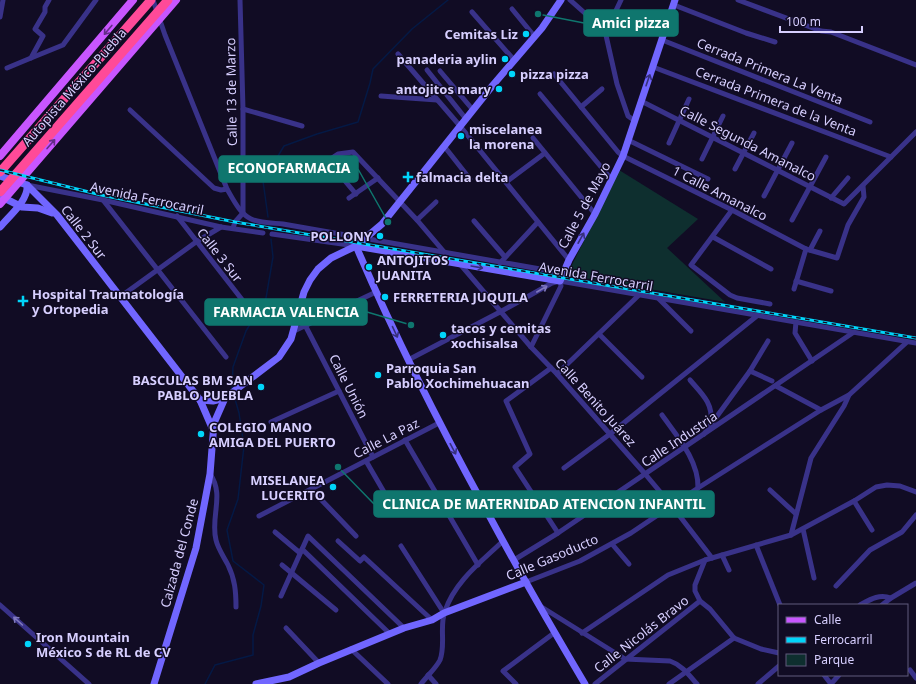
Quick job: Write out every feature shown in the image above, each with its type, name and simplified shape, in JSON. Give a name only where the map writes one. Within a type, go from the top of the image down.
[{"type":"highway","name":"Autopista México-Puebla","points":[[1,198],[152,18],[157,3]]},
{"type":"highway","name":"Autopista México-Puebla","points":[[1,168],[157,3]]},
{"type":"highway","points":[[0,187],[157,3]]},
{"type":"main road","points":[[0,156],[133,0]]},
{"type":"main road","points":[[22,172],[152,29],[157,3],[176,0]]},
{"type":"street","points":[[0,17],[3,0]]},
{"type":"street","points":[[31,58],[43,36],[35,29],[45,12],[44,7],[49,0]]},
{"type":"street","points":[[7,68],[63,45],[96,0]]},
{"type":"street","name":"Calle 13 de Marzo","points":[[240,0],[243,109],[243,213]]},
{"type":"street","name":"Calzada del Conde","points":[[154,684],[196,548],[210,474],[213,430],[216,418],[225,398],[279,357],[286,348],[294,331],[304,292],[318,269],[331,258],[356,246],[382,224],[473,110],[535,37],[561,0]]},
{"type":"street","points":[[570,0],[605,31],[617,84],[628,116],[634,121]]},
{"type":"street","points":[[605,31],[621,0]]},
{"type":"street","points":[[738,0],[821,31],[831,32],[916,65]]},
{"type":"street","points":[[675,2],[737,29],[775,42]]},
{"type":"street","name":"Calle 5 de Mayo","points":[[560,281],[569,260],[595,214],[623,156],[675,2]]},
{"type":"street","points":[[157,3],[165,35],[227,189],[243,213],[252,220],[563,273]]},
{"type":"street","points":[[512,9],[535,37]]},
{"type":"street","points":[[472,12],[514,60]]},
{"type":"street","points":[[612,19],[637,30]]},
{"type":"street","name":"Cerrada Primera La Venta","points":[[662,40],[870,122]]},
{"type":"street","points":[[398,54],[460,126],[569,260]]},
{"type":"street","name":"Cerrada Primera de la Venta","points":[[653,67],[891,157]]},
{"type":"street","points":[[426,70],[466,119]]},
{"type":"street","points":[[440,71],[473,110]]},
{"type":"street","points":[[554,74],[623,156]]},
{"type":"street","points":[[581,107],[602,89]]},
{"type":"street","points":[[540,94],[612,180]]},
{"type":"street","points":[[381,96],[437,100]]},
{"type":"street","points":[[669,143],[689,99]]},
{"type":"street","name":"Calle Segunda Amanalco","points":[[641,101],[844,204],[863,186]]},
{"type":"street","points":[[243,109],[302,126]]},
{"type":"street","points":[[130,110],[214,188],[221,190],[227,189]]},
{"type":"street","points":[[702,159],[723,116]]},
{"type":"street","points":[[863,186],[916,132]]},
{"type":"street","points":[[735,169],[754,133]]},
{"type":"street","points":[[533,138],[595,214]]},
{"type":"street","points":[[628,140],[708,179]]},
{"type":"street","points":[[764,196],[792,144]]},
{"type":"street","points":[[444,146],[470,179]]},
{"type":"street","points":[[304,176],[338,154],[353,152],[400,201],[445,253]]},
{"type":"street","points":[[506,182],[545,153]]},
{"type":"street","name":"1 Calle Amanalco","points":[[623,156],[732,210],[808,250],[837,258],[848,225],[864,197],[863,186]]},
{"type":"street","points":[[792,220],[826,157]]},
{"type":"street","points":[[0,176],[27,185],[28,191],[25,198],[0,227]]},
{"type":"street","points":[[349,198],[378,178]]},
{"type":"street","points":[[831,198],[848,178]]},
{"type":"street","points":[[345,181],[356,194]]},
{"type":"street","name":"Avenida Ferrocarril","points":[[27,185],[104,200],[221,227],[263,232]]},
{"type":"street","name":"Calle 2 Sur","points":[[27,185],[57,215],[200,400],[213,430]]},
{"type":"street","points":[[1,198],[18,206],[38,208],[57,215]]},
{"type":"street","points":[[104,200],[226,358]]},
{"type":"street","points":[[417,220],[436,202]]},
{"type":"street","points":[[732,210],[691,265],[730,295],[737,298],[770,304]]},
{"type":"street","points":[[232,228],[243,213]]},
{"type":"street","name":"Calle 3 Sur","points":[[177,216],[247,306]]},
{"type":"street","points":[[474,221],[505,257]]},
{"type":"street","points":[[500,262],[538,222]]},
{"type":"street","points":[[120,297],[196,242],[221,227]]},
{"type":"street","points":[[794,289],[808,250],[820,231]]},
{"type":"street","name":"Avenida Ferrocarril","points":[[272,234],[356,246],[640,294],[659,299],[916,343]]},
{"type":"street","points":[[713,237],[771,269]]},
{"type":"street","points":[[356,246],[376,292],[439,423],[538,605],[585,684]]},
{"type":"street","name":"Calle Benito Juárez","points":[[460,264],[531,348],[557,374],[646,475],[712,558]]},
{"type":"street","points":[[408,360],[500,312],[552,282],[560,281],[561,286],[531,348]]},
{"type":"street","points":[[796,281],[831,291]]},
{"type":"street","points":[[294,331],[376,292]]},
{"type":"street","points":[[557,374],[640,294]]},
{"type":"street","points":[[659,299],[690,331]]},
{"type":"street","points":[[564,468],[610,434],[758,315]]},
{"type":"street","points":[[796,322],[795,333],[812,361]]},
{"type":"street","name":"Calle Unión","points":[[305,325],[373,457]]},
{"type":"street","name":"Calle Industria","points":[[514,560],[558,534],[646,475],[854,332]]},
{"type":"street","points":[[599,334],[642,377]]},
{"type":"street","points":[[702,436],[750,371],[768,341]]},
{"type":"street","name":"Calle Gasoducto","points":[[257,684],[289,677],[351,649],[404,628],[432,620],[444,613],[580,561],[612,544],[821,410],[849,395],[907,342]]},
{"type":"street","points":[[551,368],[506,401],[530,454],[514,467],[558,534]]},
{"type":"street","points":[[750,371],[772,381]]},
{"type":"street","points":[[690,380],[706,398],[710,406],[712,413],[711,423]]},
{"type":"street","points":[[776,386],[821,410]]},
{"type":"street","points":[[271,422],[339,391]]},
{"type":"street","points":[[791,535],[812,458],[844,406],[849,395]]},
{"type":"street","points":[[200,400],[216,401],[225,398]]},
{"type":"street","points":[[662,415],[685,447],[698,479],[698,488]]},
{"type":"street","name":"Calle La Paz","points":[[259,516],[439,423]]},
{"type":"street","points":[[405,440],[478,566]]},
{"type":"street","points":[[366,461],[395,511]]},
{"type":"street","points":[[210,474],[217,488],[218,499],[215,527],[216,539],[236,589],[236,607]]},
{"type":"street","points":[[582,633],[668,574],[705,560],[791,535],[803,530],[876,487],[887,485],[900,486],[916,492]]},
{"type":"street","points":[[311,489],[356,536]]},
{"type":"street","points":[[770,490],[796,514]]},
{"type":"street","points":[[854,501],[872,530]]},
{"type":"street","points":[[836,586],[870,550],[902,532],[916,515]]},
{"type":"street","points":[[803,530],[814,578]]},
{"type":"street","points":[[275,532],[301,551],[390,634]]},
{"type":"street","points":[[281,596],[308,536],[404,628]]},
{"type":"street","points":[[338,541],[360,561],[364,557],[432,620]]},
{"type":"street","points":[[421,684],[440,659],[442,652],[444,613],[455,589],[461,581],[503,541]]},
{"type":"street","points":[[612,544],[629,564]]},
{"type":"street","points":[[756,545],[780,604]]},
{"type":"street","points":[[401,546],[444,613]]},
{"type":"street","points":[[722,555],[729,570]]},
{"type":"street","points":[[705,560],[695,585],[695,591],[700,601],[710,609],[734,638],[761,649],[778,653]]},
{"type":"street","points":[[282,565],[336,610]]},
{"type":"street","points":[[883,604],[916,583]]},
{"type":"street","points":[[862,604],[875,597],[884,596],[891,598]]},
{"type":"street","name":"Calle Nicolás Bravo","points":[[595,684],[700,601]]},
{"type":"street","points":[[0,605],[89,684]]},
{"type":"street","points":[[538,605],[625,660],[670,661],[686,672],[696,684]]},
{"type":"street","points":[[286,628],[319,663]]},
{"type":"street","points":[[516,684],[503,671],[554,633]]},
{"type":"street","points":[[669,684],[734,638]]},
{"type":"street","points":[[351,649],[388,684]]},
{"type":"street","points":[[758,684],[778,667]]},
{"type":"street","points":[[910,670],[916,678]]},
{"type":"street","points":[[428,675],[436,684]]},
{"type":"street","points":[[825,676],[831,684],[838,676]]},
{"type":"green space","points":[[619,170],[698,219],[667,248],[725,302],[567,275]]},
{"type":"waterway","points":[[268,217],[263,181],[284,146],[317,134],[358,122],[373,69],[412,29],[448,0]]},
{"type":"waterway","points":[[232,388],[233,367],[246,331],[266,298],[273,257],[271,239]]},
{"type":"waterway","points":[[205,684],[215,665],[253,655],[253,635],[261,606],[264,585],[233,561],[227,530],[238,499],[244,446],[239,413],[235,399]]},
{"type":"railway","points":[[0,170],[101,195],[235,222],[916,338]]},
{"type":"place","name":"Amici pizza","points":[[538,14]]},
{"type":"place","name":"Cemitas Liz","points":[[526,34]]},
{"type":"place","name":"panaderia aylin","points":[[505,59]]},
{"type":"place","name":"pizza pizza","points":[[512,74]]},
{"type":"place","name":"antojitos mary","points":[[499,89]]},
{"type":"place","name":"miscelanea la morena","points":[[461,136]]},
{"type":"place","name":"falmacia delta","points":[[408,177]]},
{"type":"place","name":"ECONOFARMACIA","points":[[388,222]]},
{"type":"place","name":"POLLONY","points":[[380,236]]},
{"type":"place","name":"ANTOJITOS JUANITA","points":[[369,267]]},
{"type":"place","name":"FERRETERIA JUQUILA","points":[[385,297]]},
{"type":"place","name":"Hospital Traumatología y Ortopedia","points":[[23,301]]},
{"type":"place","name":"FARMACIA VALENCIA","points":[[411,325]]},
{"type":"place","name":"tacos y cemitas xochisalsa","points":[[443,335]]},
{"type":"place","name":"Parroquia San Pablo Xochimehuacan","points":[[378,375]]},
{"type":"place","name":"BASCULAS BM SAN PABLO PUEBLA","points":[[261,387]]},
{"type":"place","name":"COLEGIO MANO AMIGA DEL PUERTO","points":[[201,434]]},
{"type":"place","name":"CLINICA DE MATERNIDAD ATENCION INFANTIL","points":[[338,467]]},
{"type":"place","name":"MISELANEA LUCERITO","points":[[333,487]]},
{"type":"place","name":"Iron Mountain México S de RL de CV","points":[[28,644]]}]
